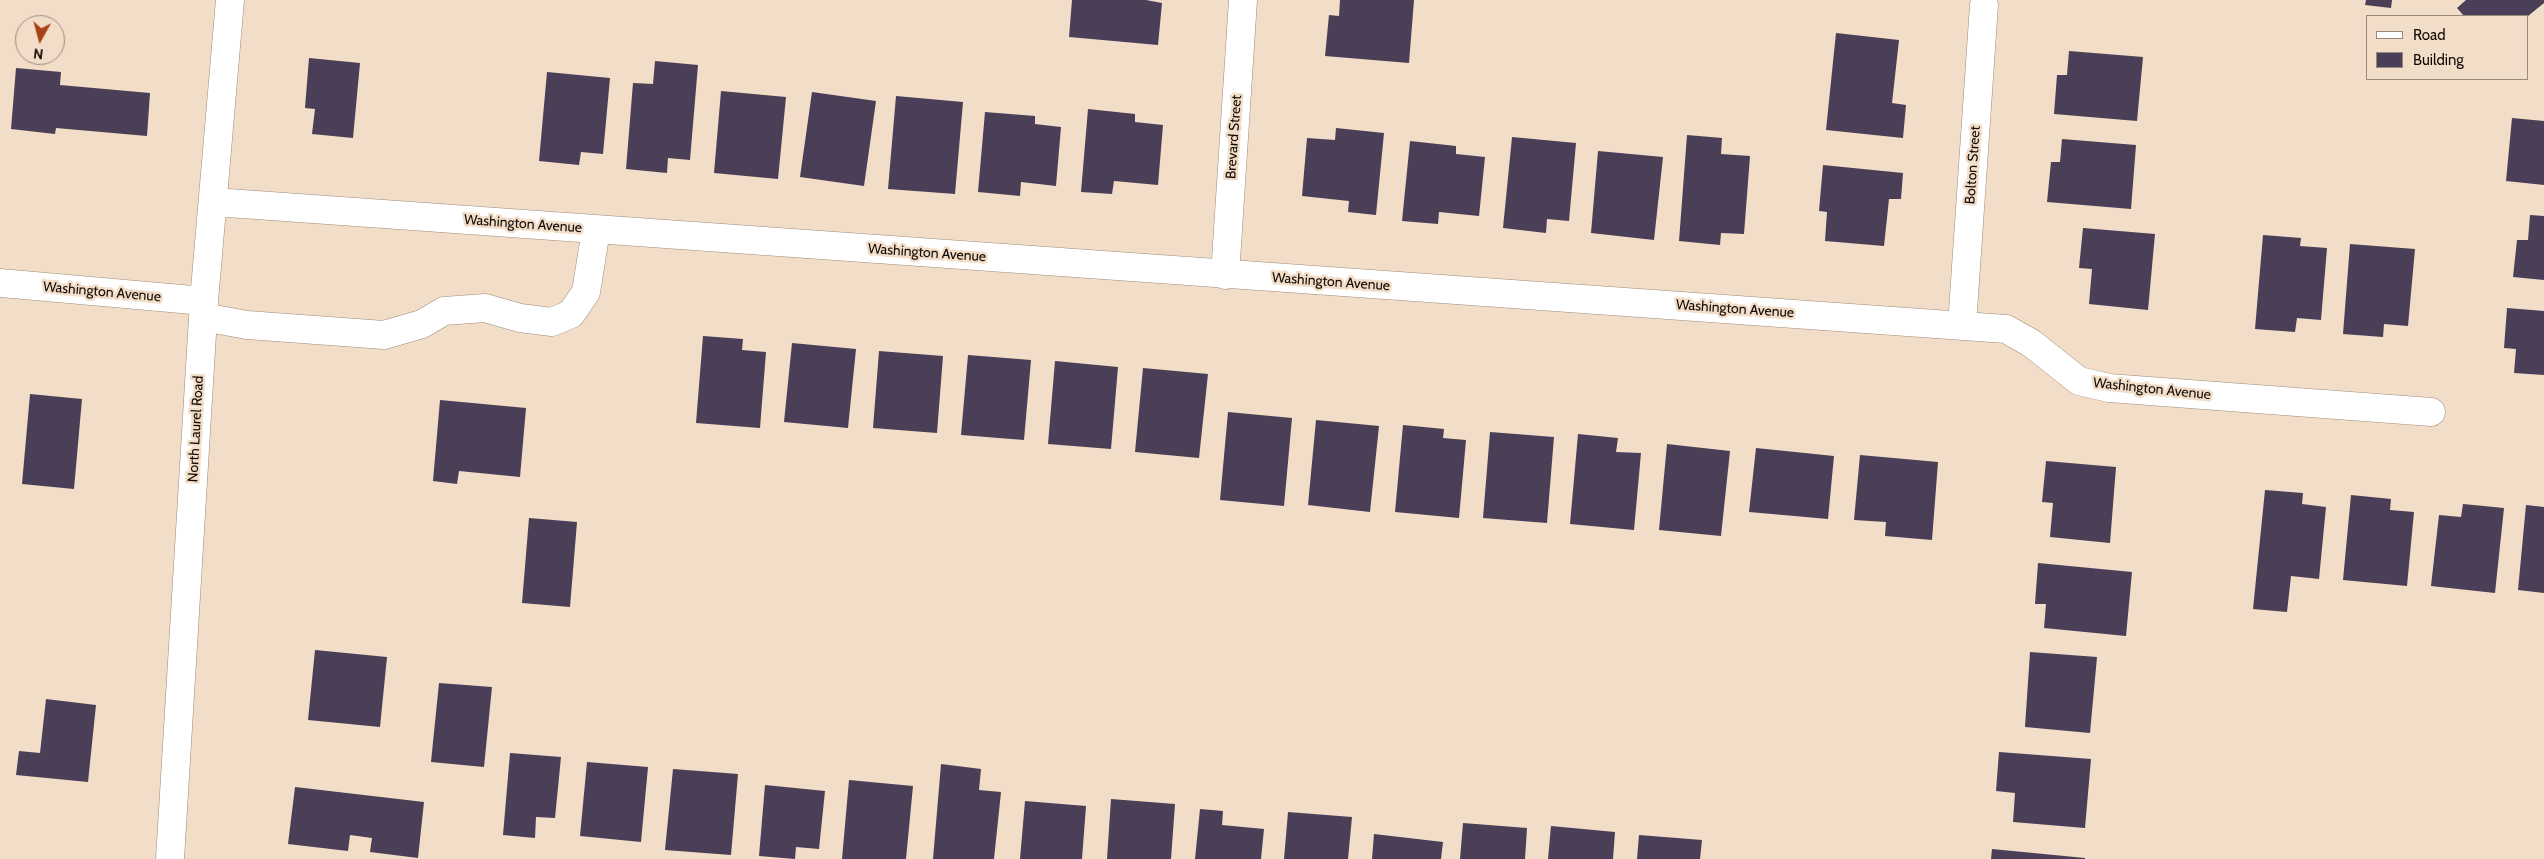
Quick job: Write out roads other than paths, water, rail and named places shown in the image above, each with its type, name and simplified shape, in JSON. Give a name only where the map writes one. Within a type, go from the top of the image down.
[{"type":"street","name":"North Laurel Road","points":[[170,859],[203,309],[214,202],[230,0]]},
{"type":"street","name":"Brevard Street","points":[[1225,274],[1243,0]]},
{"type":"street","name":"Bolton Street","points":[[1962,325],[1984,5]]},
{"type":"street","name":"Washington Avenue","points":[[214,202],[2006,329],[2032,343],[2079,381],[2109,388],[2431,412]]},
{"type":"street","name":"Washington Avenue","points":[[0,283],[203,309],[247,326],[384,335],[422,324],[444,311],[485,308],[520,318],[552,322],[571,314],[586,292],[596,230]]}]
